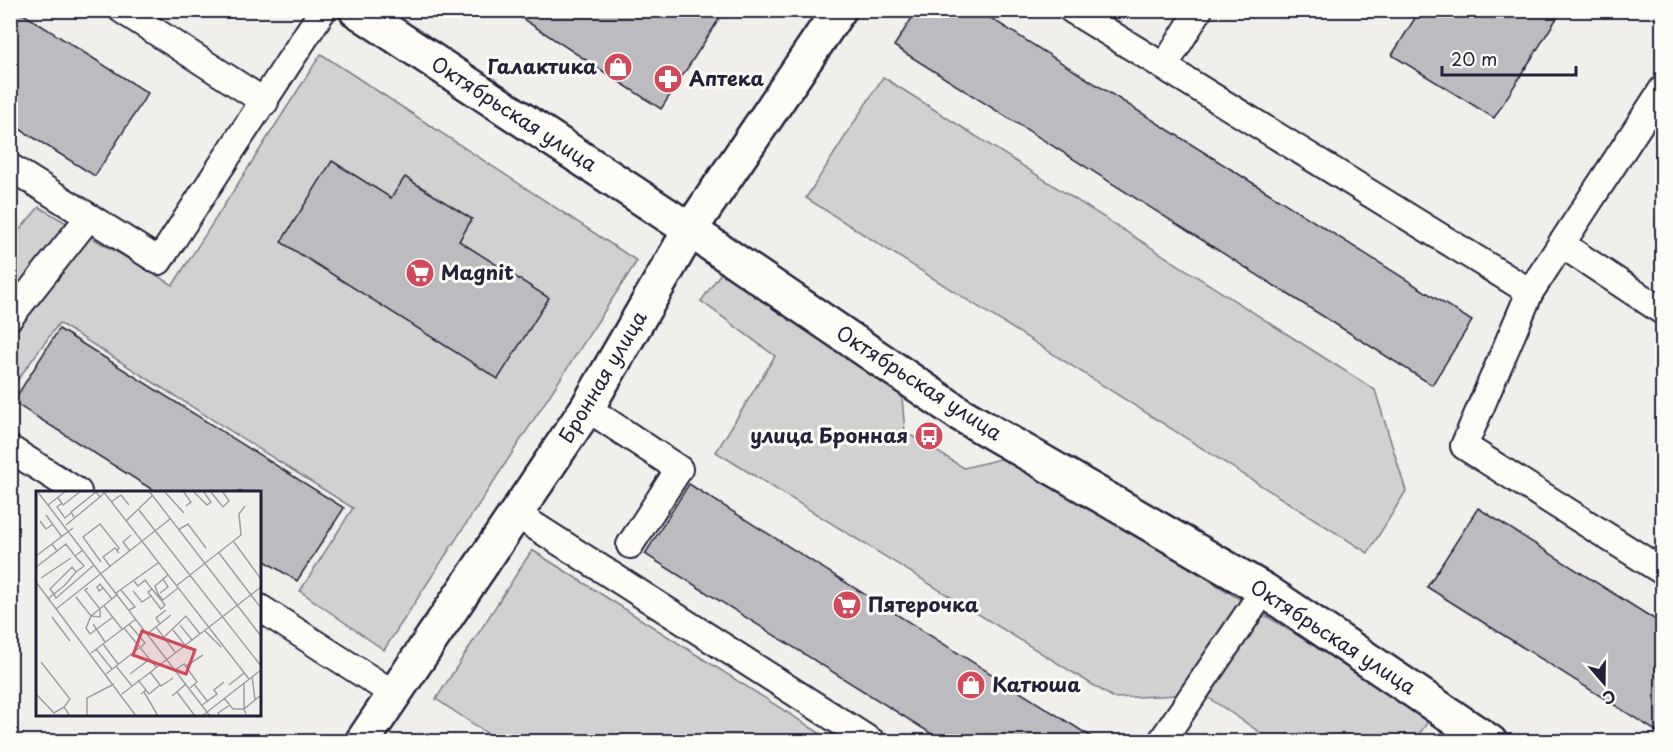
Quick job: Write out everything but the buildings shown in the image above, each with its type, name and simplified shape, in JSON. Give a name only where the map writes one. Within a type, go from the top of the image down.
[{"type":"main road","name":"Октябрьская улица","points":[[356,10],[690,230],[960,414],[1264,590],[1485,740]]},
{"type":"main road","name":"Бронная улица","points":[[362,741],[587,408],[690,230],[839,10]]},
{"type":"lane","points":[[122,10],[265,102]]},
{"type":"lane","points":[[10,167],[159,261],[323,10]]},
{"type":"lane","points":[[1072,10],[1530,292]]},
{"type":"lane","points":[[1164,67],[1199,10]]},
{"type":"lane","points":[[1662,90],[1530,292],[1464,447],[1662,571]]},
{"type":"lane","points":[[10,318],[89,217]]},
{"type":"lane","points":[[1561,244],[1662,311]]},
{"type":"lane","points":[[587,408],[679,469],[630,545]]},
{"type":"lane","points":[[10,449],[76,491]]},
{"type":"lane","points":[[516,514],[872,741]]},
{"type":"lane","points":[[1161,741],[1264,590]]},
{"type":"lane","points":[[261,609],[394,694]]},
{"type":"shaded area","points":[[321,54],[637,261],[384,650],[300,591],[353,508],[59,323],[11,389],[11,240],[39,207],[173,285]]},
{"type":"shaded area","points":[[883,77],[1375,390],[1406,491],[1368,553],[806,198]]},
{"type":"shaded area","points":[[723,270],[901,386],[905,432],[964,468],[1012,456],[1430,719],[1414,741],[1273,741],[1203,694],[1114,698],[716,452],[775,356],[701,301]]},
{"type":"shaded area","points":[[532,550],[832,741],[499,741],[436,699]]},
{"type":"place","name":"Галактика","points":[[618,67]]},
{"type":"place","name":"Аптека","points":[[668,79]]},
{"type":"place","name":"Magnit","points":[[420,273]]},
{"type":"place","name":"улица Бронная","points":[[929,436]]},
{"type":"place","name":"Пятерочка","points":[[847,605]]},
{"type":"place","name":"Катюша","points":[[971,685]]}]
